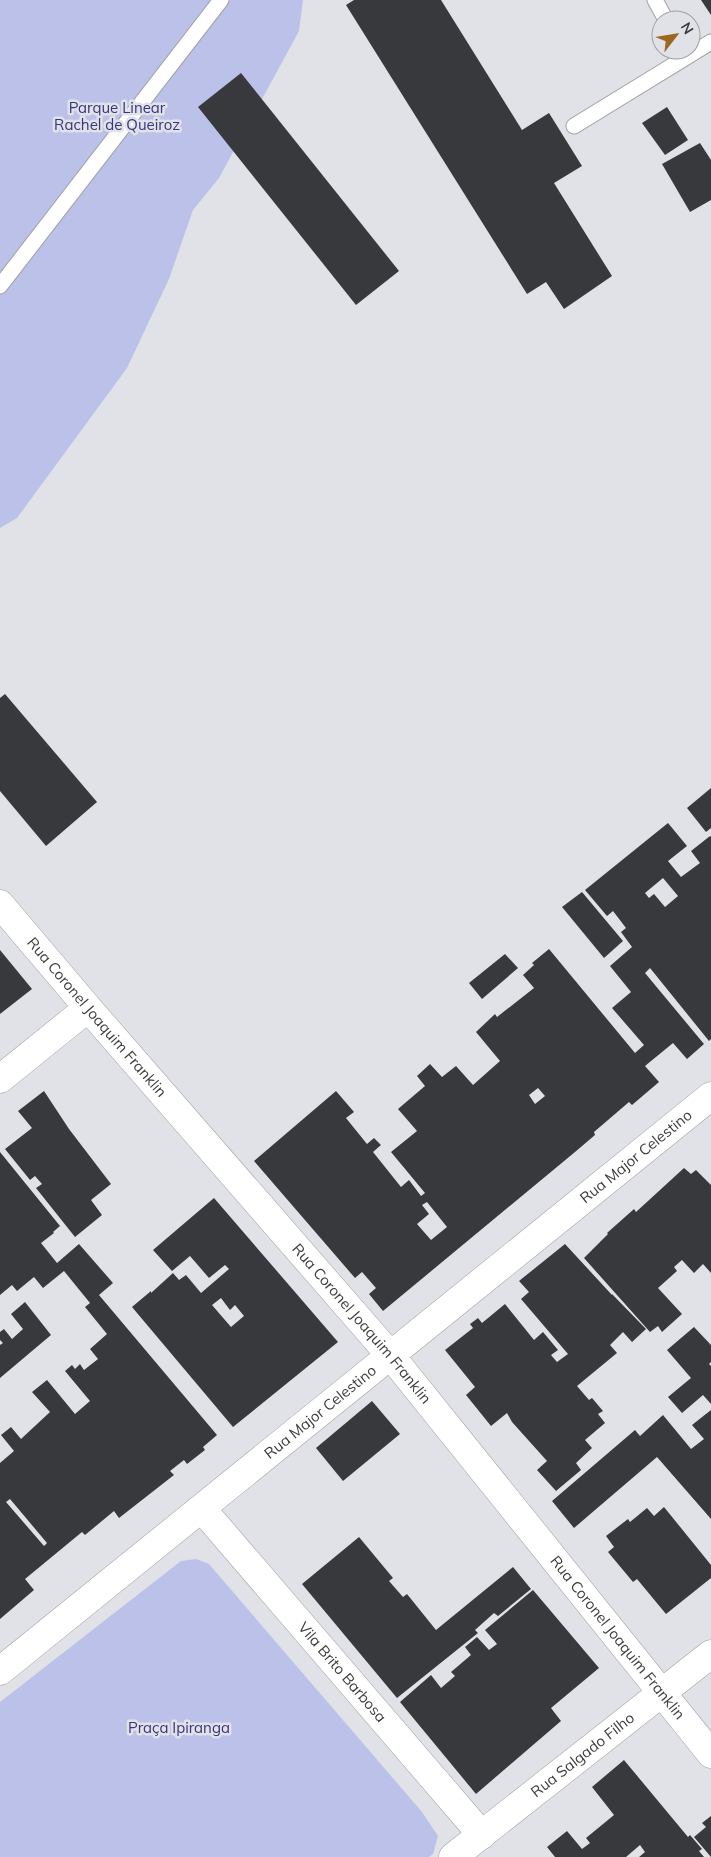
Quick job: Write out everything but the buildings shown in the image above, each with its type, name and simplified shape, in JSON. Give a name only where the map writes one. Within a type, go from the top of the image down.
[{"type":"street","name":"Rua Coronel Joaquim Franklin","points":[[0,904],[391,1356],[711,1754]]},
{"type":"street","points":[[0,1079],[88,1008]]},
{"type":"street","name":"Rua Major Celestino","points":[[0,1671],[711,1096]]},
{"type":"street","name":"Vila Brito Barbosa","points":[[202,1509],[482,1835]]},
{"type":"street","name":"Rua Salgado Filho","points":[[453,1857],[711,1654]]},
{"type":"lane","points":[[0,286],[221,0]]},
{"type":"lane","points":[[574,126],[674,60]]},
{"type":"green space","name":"Parque Linear Rachel de Queiroz","points":[[0,0],[303,0],[299,31],[219,178],[193,210],[169,279],[127,368],[17,518],[0,528]]},
{"type":"green space","name":"Praça Ipiranga","points":[[196,1559],[209,1564],[422,1812],[438,1836],[433,1854],[429,1857],[0,1857],[0,1702],[181,1561]]}]
